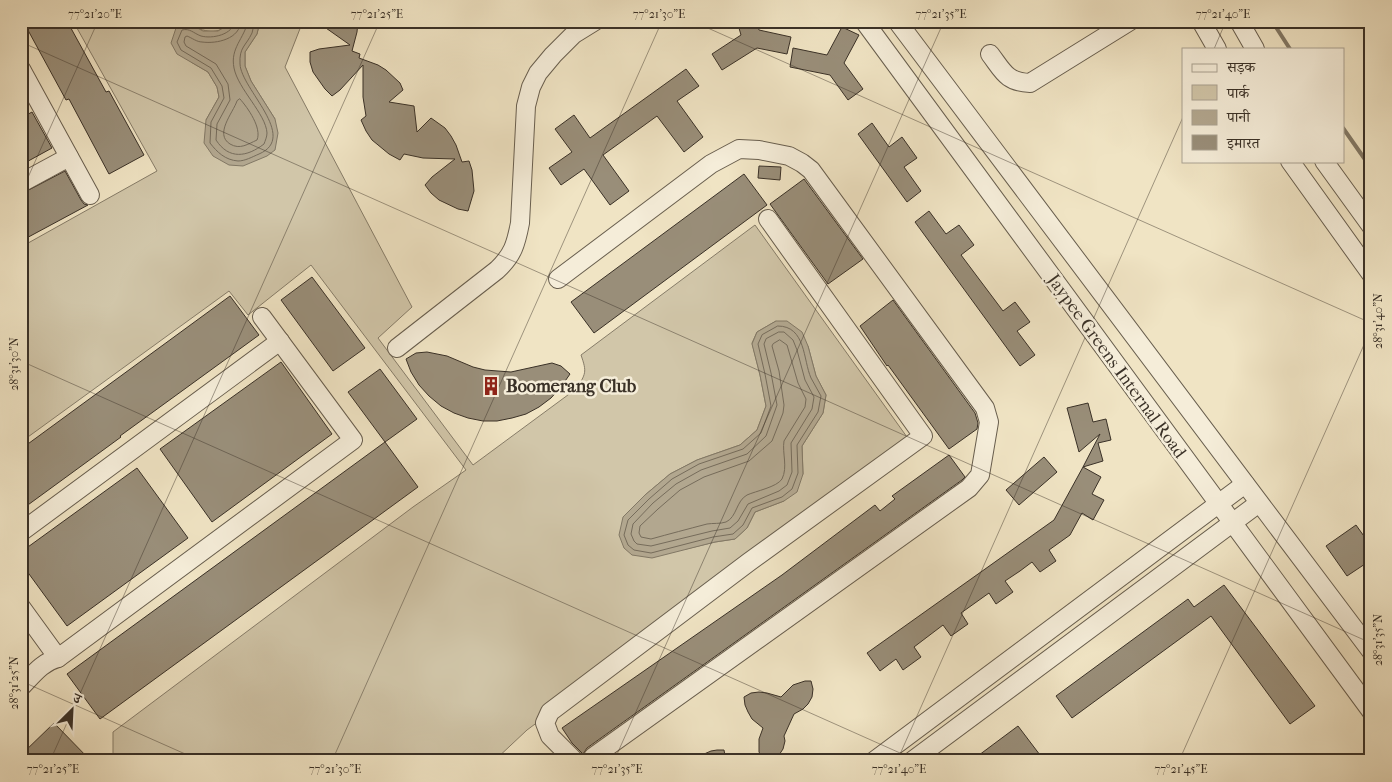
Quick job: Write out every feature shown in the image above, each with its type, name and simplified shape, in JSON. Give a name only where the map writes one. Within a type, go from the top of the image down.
[{"type":"street","points":[[397,348],[497,270],[508,259],[517,240],[520,223],[526,106],[531,87],[538,73],[553,55],[574,34],[595,21]]},
{"type":"street","name":"Jaypee Greens Internal Road","points":[[864,21],[1371,711]]},
{"type":"street","name":"Jaypee Greens Internal Road","points":[[896,21],[1371,651]]},
{"type":"street","points":[[990,54],[1012,80],[1030,83],[1130,21]]},
{"type":"street","points":[[1201,21],[1216,48]]},
{"type":"street","points":[[1239,21],[1254,48]]},
{"type":"street","points":[[21,69],[28,96],[69,157],[90,194]]},
{"type":"street","points":[[558,279],[711,164],[738,150],[759,150],[789,156],[811,170],[985,408],[989,422],[980,475],[969,488],[586,760],[550,736],[545,722],[550,712],[749,562],[923,436],[768,219]]},
{"type":"street","points":[[21,183],[69,157]]},
{"type":"street","points":[[1291,162],[1371,274]]},
{"type":"street","points":[[1325,162],[1371,226]]},
{"type":"street","points":[[21,687],[43,665],[58,658],[353,440],[262,317]]},
{"type":"street","points":[[21,532],[280,342]]},
{"type":"street","points":[[874,761],[1245,484]]},
{"type":"street","points":[[912,761],[1259,503]]},
{"type":"street","points":[[21,607],[58,658]]},
{"type":"green space","points":[[73,21],[231,21],[216,31],[205,31],[188,23],[191,62],[208,72],[217,87],[219,97],[206,120],[275,119],[251,81],[245,66],[245,52],[257,34],[260,21],[303,21],[285,67],[412,307],[378,338],[473,465],[576,389],[584,373],[581,355],[755,225],[912,444],[527,730],[494,761],[113,761],[113,732],[413,507],[466,470],[311,265],[248,315],[229,291],[21,442],[21,247],[157,171]],"holes":[[[776,321],[808,346],[816,376],[826,395],[823,413],[802,446],[803,474],[784,501],[755,512],[747,528],[735,539],[686,549],[623,517],[670,474],[697,460],[740,445],[757,430],[766,406],[752,343],[757,332]]]},
{"type":"water","points":[[231,21],[260,21],[257,34],[245,52],[245,66],[251,81],[275,119],[278,133],[275,150],[267,156],[243,166],[229,165],[213,156],[204,143],[206,120],[219,97],[217,87],[208,72],[177,54],[171,43],[177,25],[188,23],[203,31],[218,31]]},
{"type":"water","points":[[776,321],[787,321],[802,332],[816,376],[826,395],[823,413],[802,446],[803,474],[797,492],[784,501],[755,512],[747,528],[735,539],[715,542],[652,558],[632,555],[624,548],[619,535],[623,517],[645,495],[670,474],[697,460],[740,445],[757,430],[766,406],[752,344],[757,332]]},
{"type":"building","points":[[23,21],[67,21],[106,92],[109,91],[144,155],[109,174],[69,99],[66,100]]},
{"type":"building","points":[[316,21],[358,21],[352,51],[360,54],[359,58],[386,70],[400,83],[403,90],[389,102],[414,106],[417,132],[431,118],[445,128],[456,145],[462,162],[469,161],[472,170],[474,191],[468,211],[458,209],[439,200],[425,185],[455,159],[423,158],[404,154],[400,160],[389,154],[372,140],[361,120],[366,116],[363,97],[363,65],[332,96],[325,89],[313,72],[310,52],[350,45]]},
{"type":"building","points":[[737,21],[756,21],[759,30],[791,37],[787,54],[757,48],[722,70],[712,54],[741,35]]},
{"type":"building","points":[[842,27],[859,35],[844,63],[863,89],[848,100],[830,75],[790,67],[793,48],[827,55]]},
{"type":"building","points":[[686,69],[699,86],[677,101],[703,137],[684,152],[657,116],[603,155],[629,191],[610,205],[584,169],[561,185],[549,168],[572,152],[555,129],[574,115],[590,138]]},
{"type":"building","points":[[32,112],[52,148],[21,165],[21,118]]},
{"type":"building","points":[[872,123],[889,147],[902,137],[917,158],[904,167],[921,191],[907,202],[858,134]]},
{"type":"building","points":[[759,166],[781,167],[780,180],[758,178]]},
{"type":"building","points":[[65,171],[81,200],[84,204],[88,205],[21,241],[21,194]]},
{"type":"building","points":[[744,174],[767,205],[594,333],[571,302]]},
{"type":"building","points":[[804,179],[863,259],[828,284],[770,204]]},
{"type":"building","points":[[929,211],[946,234],[959,225],[974,245],[961,255],[1003,311],[1015,302],[1030,322],[1017,331],[1035,355],[1020,366],[915,222]]},
{"type":"building","points":[[312,277],[365,348],[333,371],[281,300]]},
{"type":"building","points":[[230,296],[259,335],[21,510],[21,449]]},
{"type":"building","points":[[893,300],[975,413],[978,423],[977,429],[949,449],[887,366],[860,326]]},
{"type":"building","name":"Boomerang Club","points":[[427,352],[447,356],[485,370],[511,372],[552,363],[561,366],[570,374],[551,398],[539,407],[526,414],[512,418],[483,421],[454,413],[441,406],[419,385],[406,359],[416,353]]},
{"type":"building","points":[[281,362],[332,434],[212,522],[160,449]]},
{"type":"building","points":[[380,369],[417,419],[385,442],[348,392]]},
{"type":"building","points":[[1088,403],[1093,422],[1106,419],[1111,440],[1098,443],[1103,461],[1083,467],[1100,434],[1079,452],[1067,408]]},
{"type":"building","points":[[385,442],[418,487],[100,719],[67,674]]},
{"type":"building","points":[[949,455],[965,477],[962,480],[587,748],[583,754],[572,743],[562,728],[782,575],[875,505],[880,511],[895,499],[892,496]]},
{"type":"building","points":[[1044,457],[1057,472],[1019,505],[1006,490]]},
{"type":"building","points":[[1083,467],[1101,477],[1092,494],[1104,500],[1093,520],[1082,513],[1070,535],[1049,550],[1056,561],[1040,572],[1032,562],[1005,581],[1013,592],[996,604],[989,593],[961,613],[968,624],[951,636],[943,625],[914,647],[921,657],[903,670],[896,659],[880,671],[867,653],[1054,520]]},
{"type":"building","points":[[137,468],[188,538],[67,626],[21,563],[21,552]]},
{"type":"building","points":[[1356,525],[1371,546],[1371,560],[1347,576],[1326,546]]},
{"type":"building","points":[[1224,585],[1315,706],[1290,724],[1211,616],[1072,718],[1056,696],[1188,599],[1194,607]]},
{"type":"building","points":[[811,681],[812,697],[803,709],[794,714],[784,736],[783,749],[779,755],[771,761],[764,761],[759,752],[759,739],[763,728],[752,719],[745,705],[744,697],[751,693],[759,692],[781,697],[793,685]]},
{"type":"building","points":[[54,723],[91,761],[21,761],[21,755]]},
{"type":"building","points":[[1018,726],[1040,755],[1032,761],[971,761]]},
{"type":"building","points":[[724,750],[726,761],[688,761],[711,751]]},
{"type":"waterway","points":[[1272,21],[1289,48]]},
{"type":"waterway","points":[[1344,129],[1371,168]]},
{"type":"place","name":"Boomerang Club","points":[[491,386]]}]
